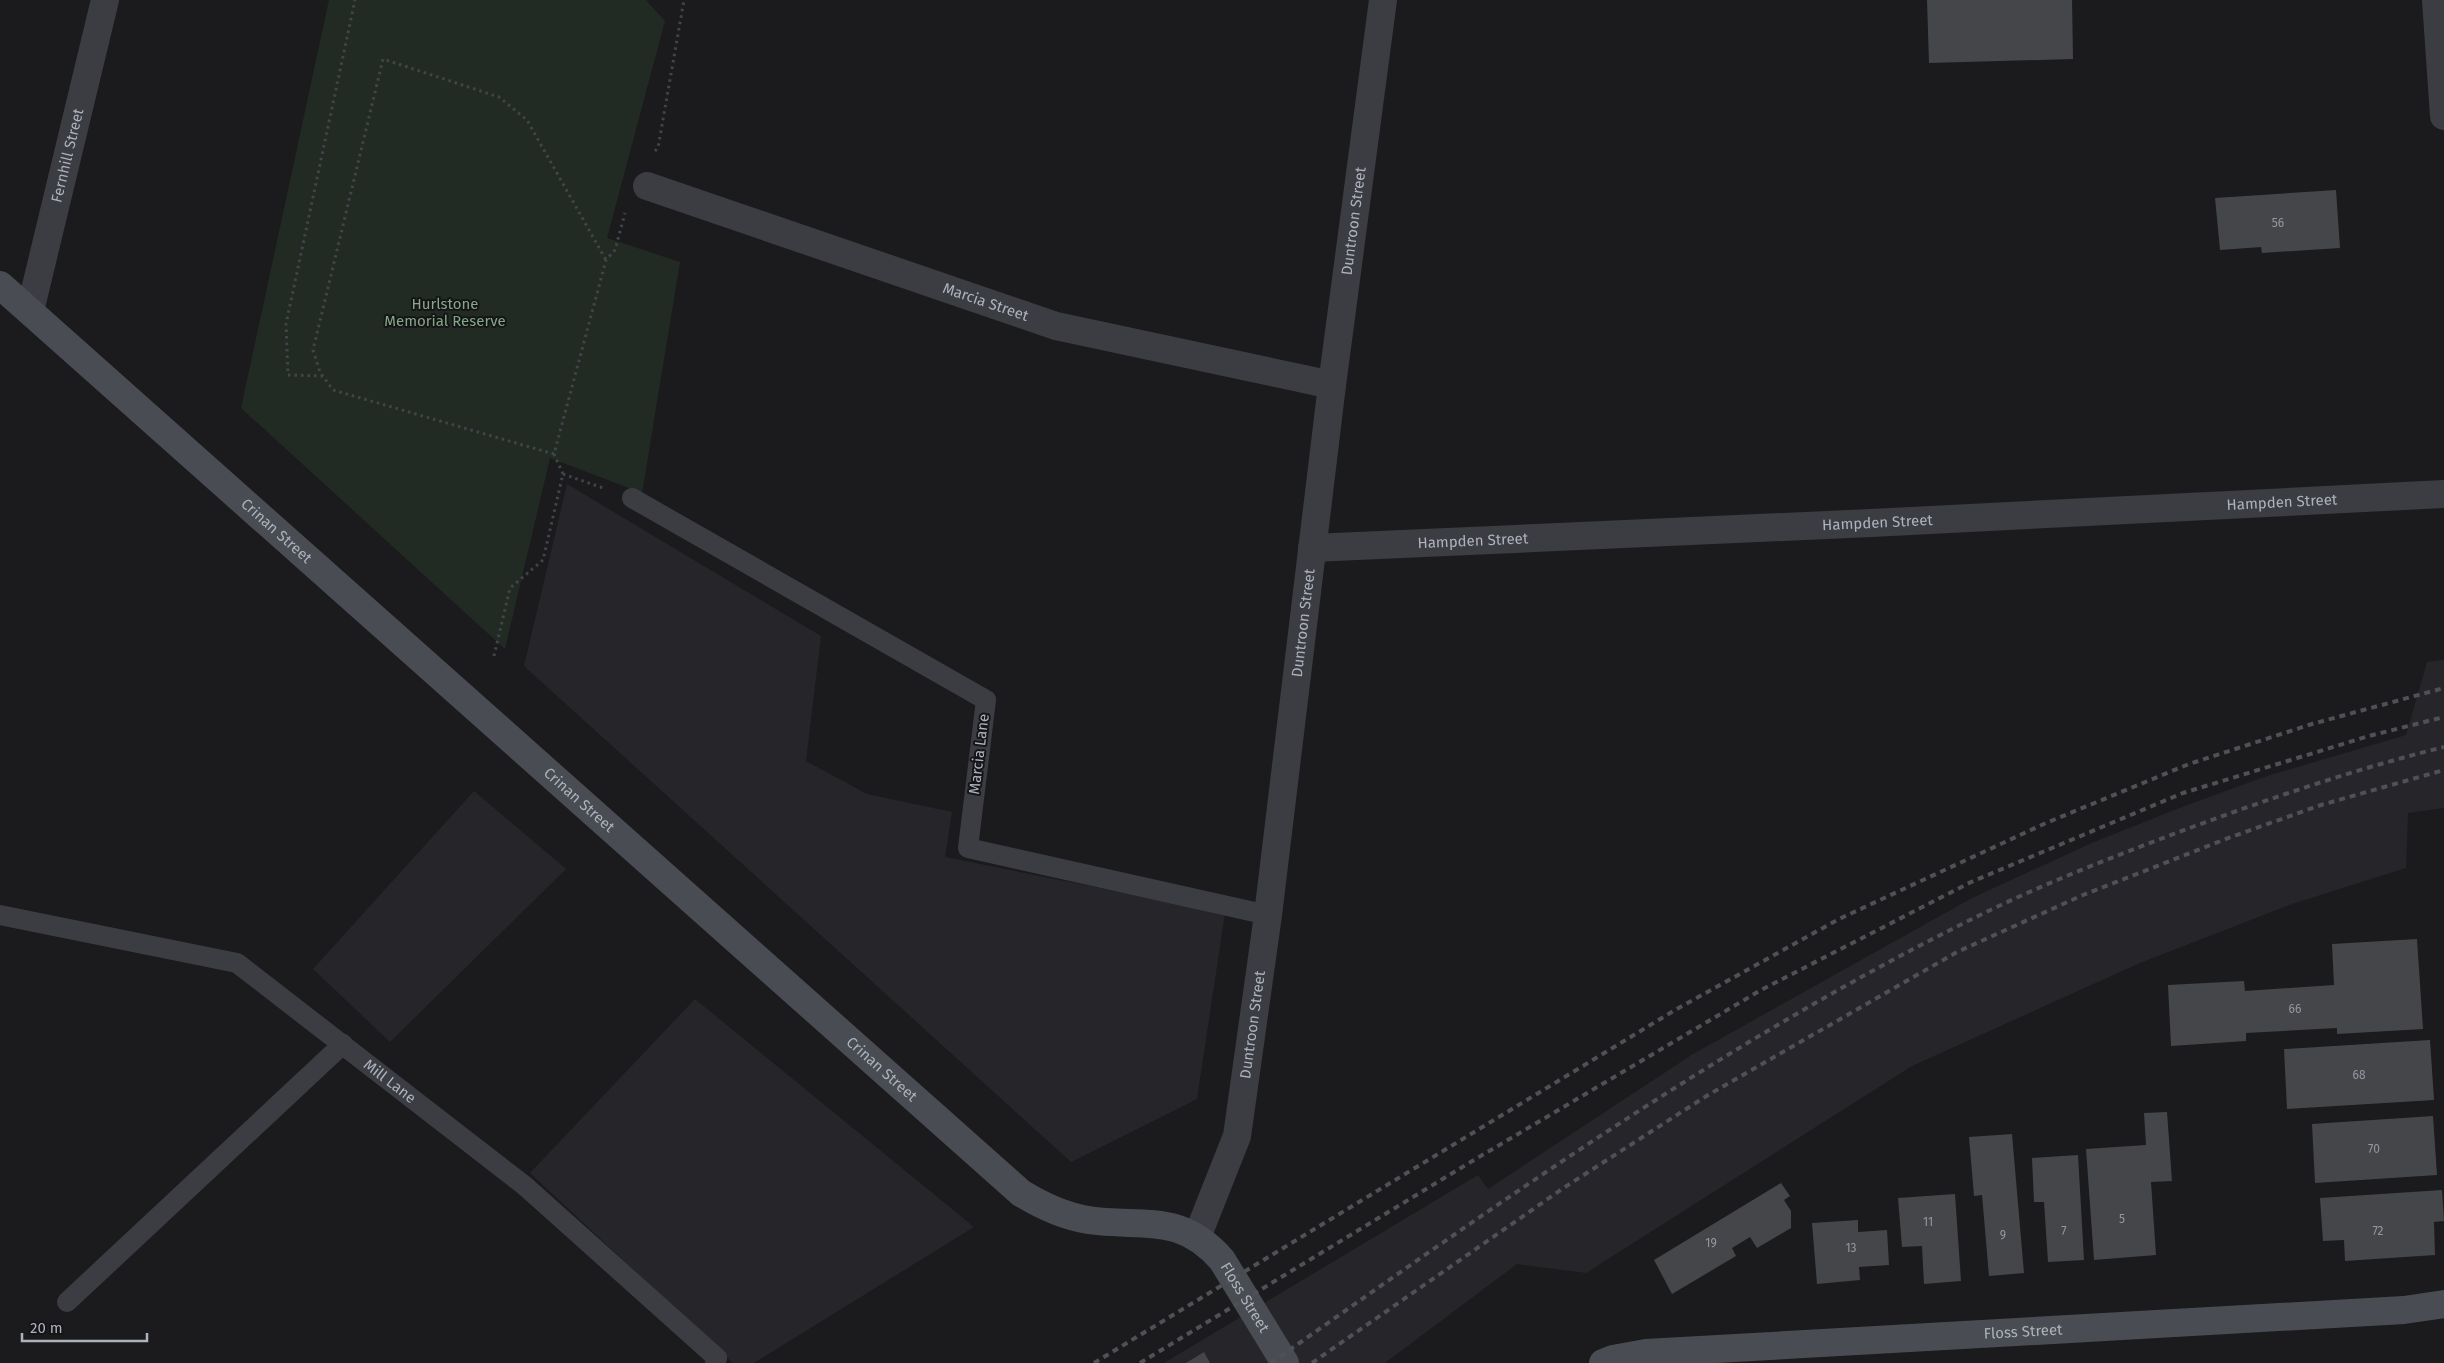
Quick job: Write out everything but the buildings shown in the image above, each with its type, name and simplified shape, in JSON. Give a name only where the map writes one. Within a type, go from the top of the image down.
[{"type":"street","name":"Fernhill Street","points":[[30,311],[105,0]]},
{"type":"street","name":"Duntroon Street","points":[[1197,1237],[1237,1136],[1268,915],[1332,385],[1383,0]]},
{"type":"street","points":[[2436,0],[2444,116]]},
{"type":"street","name":"Marcia Street","points":[[647,186],[1056,326],[1332,385]]},
{"type":"street","name":"Crinan Street","points":[[0,284],[1021,1193],[1053,1210],[1070,1216],[1110,1222],[1165,1225],[1197,1237]]},
{"type":"street","name":"Hampden Street","points":[[1312,548],[1871,523],[2444,494]]},
{"type":"street","name":"Floss Street","points":[[1197,1237],[1211,1247],[1222,1260],[1284,1363]]},
{"type":"street","name":"Floss Street","points":[[1604,1363],[1613,1359],[1646,1354],[2404,1310],[2444,1304]]},
{"type":"lane","name":"Marcia Lane","points":[[632,498],[986,700],[968,848],[1268,915]]},
{"type":"lane","name":"Mill Lane","points":[[0,915],[236,963],[525,1186],[717,1358],[715,1363]]},
{"type":"lane","points":[[67,1302],[343,1044]]},
{"type":"path","points":[[324,376],[288,375],[286,324],[355,0]]},
{"type":"path","points":[[652,154],[658,148],[684,0]]},
{"type":"path","points":[[554,454],[334,390],[324,376],[313,350],[383,59],[499,98],[527,120],[606,260]]},
{"type":"path","points":[[494,656],[510,588],[543,560],[563,474],[554,454],[606,260],[615,250],[627,208]]},
{"type":"path","points":[[563,474],[632,498]]},
{"type":"shaded area","points":[[567,484],[821,636],[806,761],[867,794],[952,812],[945,857],[1225,913],[1197,1099],[1071,1162],[524,666]]},
{"type":"shaded area","points":[[2444,660],[2444,808],[2408,813],[2406,868],[2289,905],[2140,963],[1912,1066],[1586,1273],[1517,1264],[1385,1363],[1164,1363],[1478,1175],[1488,1189],[1693,1054],[1972,898],[2094,842],[2182,807],[2267,776],[2406,735],[2427,662]]},
{"type":"shaded area","points":[[474,791],[566,869],[390,1042],[313,969]]},
{"type":"shaded area","points":[[695,999],[974,1227],[754,1363],[733,1363],[530,1173]]},
{"type":"green space","name":"Hurlstone Memorial Reserve","points":[[329,0],[646,0],[665,21],[607,238],[680,262],[642,493],[550,458],[505,649],[241,408]]},
{"type":"railway","points":[[1094,1363],[1675,1010],[1839,919],[2046,823],[2189,764],[2312,724],[2444,688]]},
{"type":"railway","points":[[1140,1363],[1469,1163],[1761,990],[1971,882],[2183,793],[2369,736],[2444,717]]},
{"type":"railway","points":[[1271,1363],[1441,1244],[1613,1128],[1790,1018],[1880,967],[1999,906],[2110,858],[2287,793],[2349,773],[2444,747]]},
{"type":"railway","points":[[1312,1363],[1565,1187],[1708,1095],[1957,952],[2083,895],[2231,837],[2321,805],[2444,770]]}]
